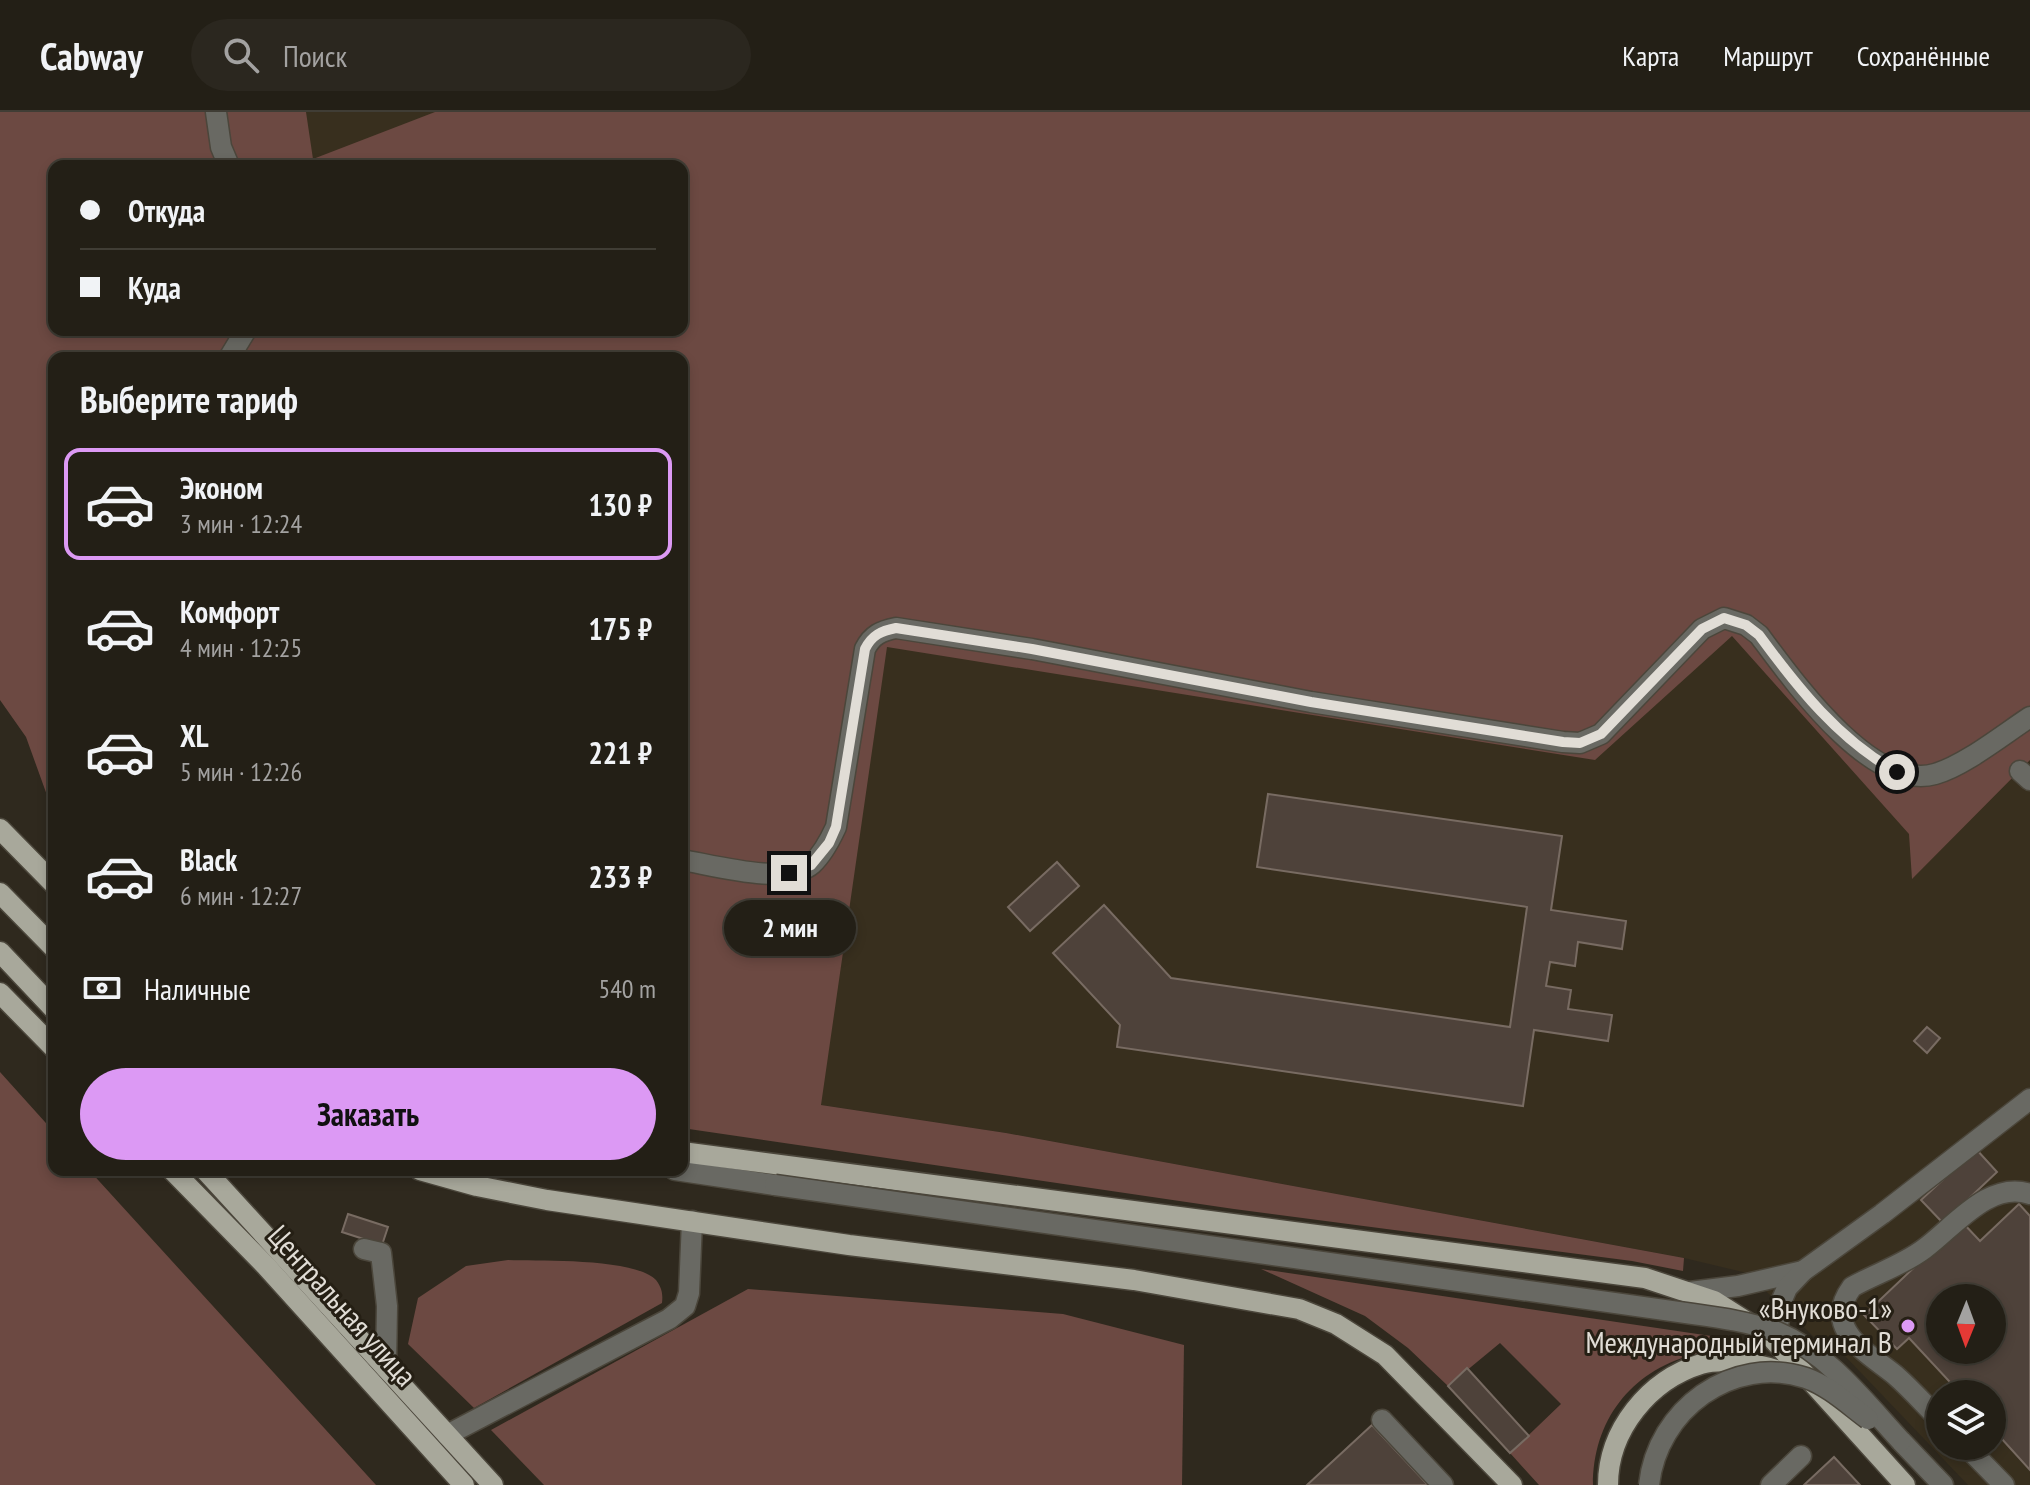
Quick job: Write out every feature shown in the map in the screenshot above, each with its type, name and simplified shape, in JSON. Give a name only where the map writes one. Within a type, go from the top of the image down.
[{"type":"main road","points":[[0,829],[48,878]]},
{"type":"main road","points":[[0,893],[48,942]]},
{"type":"main road","points":[[0,952],[48,1003]]},
{"type":"main road","points":[[0,993],[48,1042]]},
{"type":"main road","points":[[688,1153],[1645,1278],[1714,1301],[1772,1338],[1905,1485]]},
{"type":"main road","name":"Центральная улица","points":[[178,1176],[266,1266],[464,1485]]},
{"type":"main road","name":"Центральная улица","points":[[211,1176],[493,1485]]},
{"type":"main road","points":[[441,1176],[547,1200],[849,1245],[1134,1280],[1299,1309],[1336,1324],[1385,1355],[1512,1485]]},
{"type":"main road","points":[[1608,1485],[1611,1453],[1617,1437],[1635,1410],[1657,1388],[1702,1364],[1739,1363],[1770,1368],[1814,1382]]},
{"type":"street","points":[[216,112],[221,147],[226,160]]},
{"type":"street","points":[[688,861],[767,874],[789,873],[811,865],[829,843],[836,827],[865,649],[877,633],[896,628],[1032,649],[1311,702],[1580,743],[1591,740],[1613,724],[1702,629],[1724,618],[1746,625],[1759,635],[1826,718],[1861,751],[1897,772],[1910,776],[1937,773],[1954,766],[2030,717]]},
{"type":"street","points":[[1784,1353],[1778,1312],[1787,1288],[1803,1271],[2030,1099]]},
{"type":"street","points":[[688,1172],[1755,1325],[1780,1333],[1828,1364],[1943,1485]]},
{"type":"street","points":[[1926,1406],[1897,1377],[1853,1342],[1843,1316],[1842,1306],[1846,1295],[1852,1287],[1922,1250],[1985,1200],[2007,1191],[2018,1190],[2030,1194]]},
{"type":"street","points":[[447,1435],[669,1319],[685,1306],[689,1293],[692,1221]]},
{"type":"street","points":[[364,1249],[381,1253],[387,1306],[386,1366]]},
{"type":"street","points":[[1690,1292],[1738,1286],[1803,1271]]},
{"type":"street","points":[[1649,1485],[1659,1447],[1681,1412],[1719,1384],[1751,1374],[1774,1373],[1806,1378],[1827,1389],[1901,1441]]},
{"type":"street","points":[[1382,1420],[1443,1485]]},
{"type":"street","points":[[1771,1485],[1801,1456]]},
{"type":"street","points":[[1980,1460],[2004,1485]]},
{"type":"shaded area","points":[[0,112],[306,112],[313,159],[435,112],[2030,112],[2030,760],[1912,879],[1909,834],[1732,636],[1595,760],[887,647],[821,1105],[1006,1133],[1684,1258],[1683,1271],[1632,1261],[1234,1209],[688,1129],[688,352],[48,352],[48,798],[26,737],[0,700]]},
{"type":"shaded area","points":[[203,112],[2030,112],[2030,1485],[1968,1485],[1944,1460],[2006,1460],[2006,1380],[1926,1380],[1926,1441],[1844,1355],[1814,1337],[1747,1273],[1684,1258],[1006,1133],[688,1085],[688,352],[682,352],[682,336],[688,336],[688,160],[170,160]]},
{"type":"shaded area","points":[[0,1072],[48,1125],[48,1176],[94,1176],[376,1485],[0,1485]]},
{"type":"shaded area","points":[[508,1260],[586,1262],[629,1268],[656,1280],[662,1291],[662,1303],[474,1408],[408,1344],[418,1298],[466,1266]]},
{"type":"shaded area","points":[[1261,1269],[1738,1340],[1742,1352],[1692,1355],[1650,1373],[1619,1402],[1608,1420],[1600,1440],[1593,1485],[1539,1485],[1510,1453],[1561,1404],[1500,1343],[1448,1386],[1408,1348],[1365,1316]]},
{"type":"shaded area","points":[[748,1289],[1063,1314],[1184,1345],[1182,1485],[544,1485],[491,1430]]},
{"type":"building","points":[[1268,794],[1562,836],[1551,910],[1626,921],[1622,949],[1578,942],[1575,966],[1550,962],[1546,986],[1571,990],[1568,1009],[1612,1015],[1608,1041],[1534,1030],[1523,1106],[1117,1047],[1120,1025],[1053,953],[1104,905],[1171,978],[1510,1027],[1527,907],[1257,867]]},
{"type":"building","points":[[1057,862],[1079,886],[1030,931],[1008,907]]},
{"type":"building","points":[[1927,1027],[1940,1038],[1927,1053],[1914,1041]]},
{"type":"building","points":[[1976,1149],[1997,1172],[1943,1223],[1921,1200]]},
{"type":"building","name":"«Внуково-1» Международный терминал B","points":[[2019,1204],[2030,1216],[2030,1470],[2006,1443],[2006,1380],[1948,1380],[1933,1364],[2006,1364],[2006,1284],[1926,1284],[1926,1356],[1909,1338],[1897,1349],[1864,1315],[1962,1222],[1980,1241]]},
{"type":"building","points":[[348,1214],[388,1227],[382,1245],[342,1232]]},
{"type":"building","points":[[1467,1368],[1529,1436],[1510,1453],[1448,1386]]},
{"type":"building","points":[[1372,1425],[1428,1485],[1307,1485]]},
{"type":"building","points":[[1834,1457],[1860,1485],[1804,1485]]},
{"type":"place","name":"«Внуково-1» Международный терминал B","points":[[1908,1326]]},
{"type":"route","points":[[789,873],[811,865],[829,843],[836,827],[865,649],[877,633],[896,628],[1032,649],[1311,702],[1580,743],[1591,740],[1613,724],[1702,629],[1724,618],[1746,625],[1759,635],[1826,718],[1861,751],[1897,772]]}]
